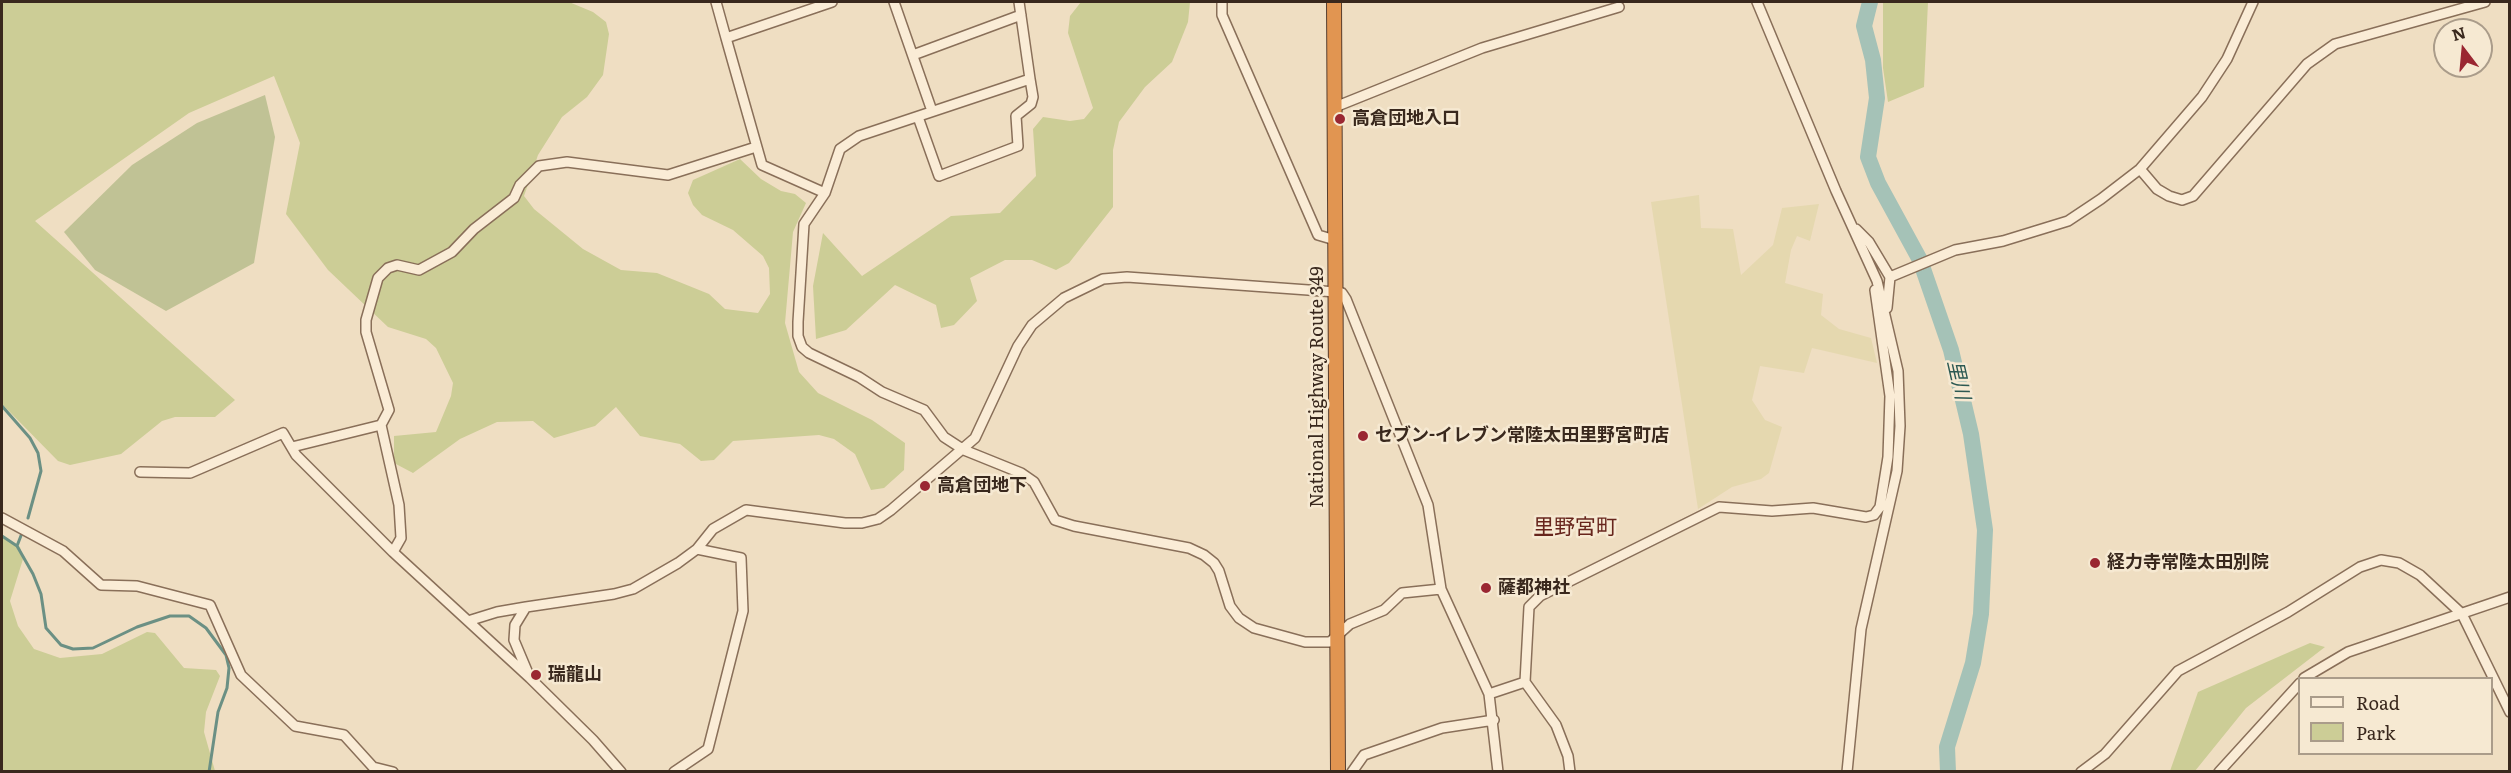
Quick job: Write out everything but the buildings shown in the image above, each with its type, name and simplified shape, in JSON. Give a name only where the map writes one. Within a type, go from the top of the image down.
[{"type":"highway","name":"National Highway Route 349","points":[[1334,2],[1338,771]]},
{"type":"street","points":[[716,2],[762,165],[825,193]]},
{"type":"street","points":[[726,38],[832,2]]},
{"type":"street","points":[[894,2],[932,111]]},
{"type":"street","points":[[918,117],[939,176],[1018,146],[1016,116],[1031,104],[1033,97],[1019,2]]},
{"type":"street","points":[[1222,2],[1222,15],[1313,225],[1318,235],[1335,240]]},
{"type":"street","points":[[1757,2],[1874,276],[1886,316],[1898,371],[1900,402],[1897,476],[1861,629],[1846,771]]},
{"type":"street","points":[[1894,276],[1955,250],[2003,241],[2068,221],[2140,169],[2202,97],[2227,59],[2253,2]]},
{"type":"street","points":[[2140,169],[2157,189],[2169,196],[2182,200],[2193,196],[2307,64],[2335,44],[2485,2]]},
{"type":"street","points":[[1334,104],[1340,105],[1482,48],[1618,7]]},
{"type":"street","points":[[913,55],[1021,15]]},
{"type":"street","points":[[1030,79],[847,142],[840,150],[825,193],[804,224],[798,322],[798,336],[802,347],[809,353],[859,377],[882,393],[924,410],[944,437],[964,450],[1007,467],[1034,482],[1055,520],[1074,526],[1189,548],[1204,555],[1214,563],[1219,571],[1230,606],[1239,618],[1254,628],[1305,642],[1330,642],[1350,624],[1384,610],[1402,593],[1441,589]]},
{"type":"street","points":[[393,552],[401,538],[399,505],[381,425],[389,410],[366,332],[366,320],[378,278],[388,268],[398,265],[419,270],[452,252],[474,229],[514,198],[520,185],[539,166],[567,162],[668,175],[706,161],[756,147]]},
{"type":"street","points":[[1850,223],[1869,242],[1894,276],[1886,316]]},
{"type":"street","points":[[1874,276],[1890,396],[1888,457],[1880,507]]},
{"type":"street","points":[[468,621],[526,607],[633,589],[678,563],[697,549],[713,529],[746,510],[845,523],[862,523],[878,519],[964,450],[975,438],[1018,346],[1032,325],[1064,298],[1103,279],[1127,277],[1336,292],[1342,293],[1346,299],[1428,505],[1441,589],[1489,694],[1494,720],[1498,771]]},
{"type":"street","points":[[292,447],[381,425]]},
{"type":"street","points":[[140,472],[190,472],[283,433],[292,447],[393,552],[530,678],[621,771]]},
{"type":"street","points":[[1570,771],[1568,756],[1556,725],[1525,682],[1529,607],[1540,596],[1719,507],[1772,511],[1813,508],[1866,517],[1874,515],[1897,476]]},
{"type":"street","points":[[2,518],[63,551],[101,585],[137,586],[210,605],[241,675],[295,726],[344,735],[374,767],[393,771]]},
{"type":"street","points":[[674,771],[708,749],[743,611],[741,558],[697,549]]},
{"type":"street","points":[[2081,771],[2094,765],[2105,754],[2178,671],[2288,612],[2360,567],[2381,560],[2399,563],[2420,575],[2462,614],[2493,677]]},
{"type":"street","points":[[2306,677],[2348,652],[2510,597]]},
{"type":"street","points":[[526,607],[515,625],[514,640],[530,678]]},
{"type":"street","points":[[2493,677],[2510,712]]},
{"type":"street","points":[[1489,694],[1525,682]]},
{"type":"street","points":[[2219,771],[2298,685]]},
{"type":"street","points":[[1352,771],[1364,755],[1442,728],[1494,720]]},
{"type":"shaded area","points":[[1699,195],[1701,228],[1733,229],[1741,275],[1773,245],[1782,208],[1819,204],[1810,241],[1797,236],[1791,250],[1785,283],[1823,294],[1821,315],[1839,329],[1871,338],[1877,363],[1812,348],[1804,373],[1760,366],[1752,400],[1765,420],[1782,427],[1769,473],[1761,479],[1732,487],[1698,509],[1651,202]]},
{"type":"green space","points":[[2,2],[569,2],[593,12],[606,22],[609,34],[603,75],[587,97],[562,117],[538,155],[524,196],[534,209],[583,249],[621,270],[657,273],[709,294],[725,309],[758,313],[770,294],[769,268],[763,256],[733,230],[702,215],[693,205],[688,193],[693,180],[740,159],[761,179],[781,191],[795,194],[806,203],[793,232],[785,323],[799,372],[818,393],[872,420],[905,443],[904,470],[884,488],[871,490],[855,454],[834,439],[819,435],[733,441],[714,460],[701,461],[680,444],[640,436],[616,407],[595,426],[554,438],[533,421],[497,422],[460,439],[413,473],[394,463],[394,436],[436,432],[451,396],[453,383],[436,348],[426,339],[388,327],[328,270],[286,214],[300,143],[274,76],[189,113],[35,221],[235,400],[215,417],[175,417],[162,421],[121,454],[70,465],[58,461],[2,404]]},
{"type":"green space","points":[[1081,2],[1190,2],[1188,22],[1172,62],[1145,87],[1119,122],[1113,150],[1113,207],[1069,263],[1056,270],[1032,260],[1005,260],[970,278],[977,301],[954,325],[941,328],[936,305],[895,285],[846,330],[816,339],[813,286],[823,233],[862,276],[951,216],[1000,213],[1036,176],[1033,129],[1043,117],[1070,121],[1084,119],[1093,108],[1068,33],[1070,16]]},
{"type":"green space","points":[[1883,2],[1928,2],[1924,87],[1888,102],[1883,68]]},
{"type":"green space","points":[[265,95],[275,137],[254,263],[166,311],[95,270],[64,232],[132,165],[197,123]]},
{"type":"green space","points":[[2,535],[20,547],[23,559],[10,601],[18,626],[34,649],[60,658],[102,654],[147,632],[155,633],[184,668],[216,670],[220,676],[206,712],[204,732],[215,771],[2,771]]},
{"type":"green space","points":[[2310,643],[2325,647],[2246,708],[2195,771],[2170,771],[2198,692]]},
{"type":"waterway","name":"里川","points":[[1870,2],[1864,26],[1873,60],[1877,98],[1868,157],[1878,183],[1920,260],[1951,350],[1971,434],[1985,530],[1981,614],[1973,663],[1947,747],[1948,772]]},
{"type":"waterway","points":[[2,406],[30,438],[38,453],[41,471],[28,518]]},
{"type":"waterway","points":[[17,546],[22,533]]},
{"type":"waterway","points":[[2,536],[17,546],[33,574],[41,594],[46,628],[61,645],[73,649],[93,648],[137,627],[170,616],[189,616],[206,628],[226,655],[229,668],[227,688],[218,712],[209,772]]},
{"type":"place","name":"高倉団地入口","points":[[1340,119]]},
{"type":"place","name":"セブン-イレブン常陸太田里野宮町店","points":[[1363,436]]},
{"type":"place","name":"高倉団地下","points":[[925,486]]},
{"type":"place","name":"経力寺常陸太田別院","points":[[2095,563]]},
{"type":"place","name":"薩都神社","points":[[1486,588]]},
{"type":"place","name":"瑞龍山","points":[[536,675]]},
{"type":"district","name":"里野宮町","points":[[1575,528]]}]
